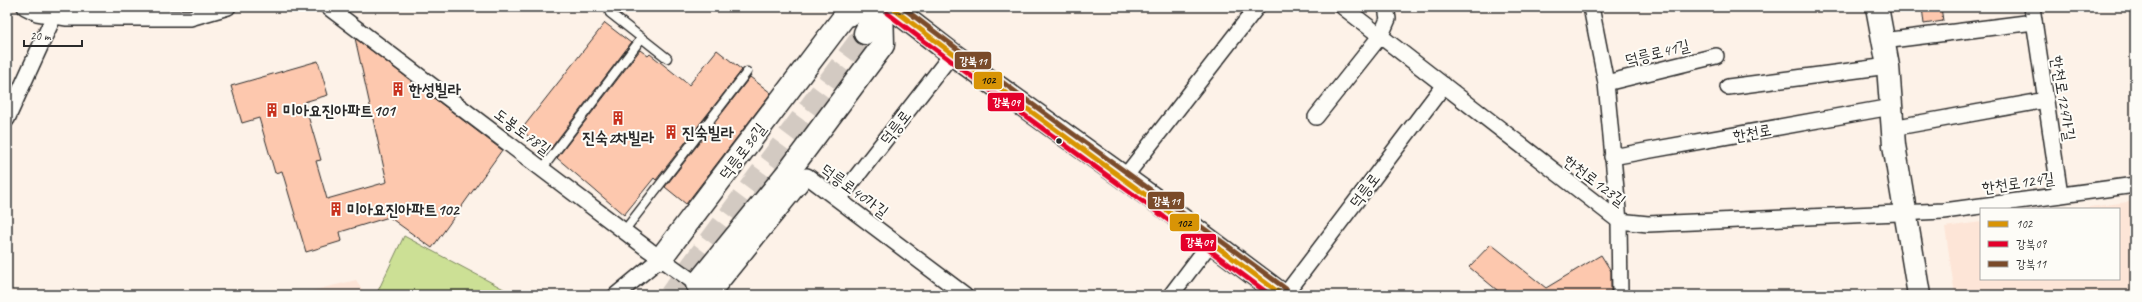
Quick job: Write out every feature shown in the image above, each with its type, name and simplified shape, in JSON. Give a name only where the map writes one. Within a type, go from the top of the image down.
[{"type":"main road","name":"덕릉로36길","points":[[661,258],[844,17],[866,7]]},
{"type":"main road","points":[[865,33],[878,7]]},
{"type":"main road","points":[[708,292],[789,171],[883,45],[882,7]]},
{"type":"main road","points":[[891,7],[952,54],[1124,178],[1282,295]]},
{"type":"main road","points":[[1877,7],[1888,66],[1892,118],[1919,295]]},
{"type":"street","points":[[25,7],[37,13],[67,18],[190,18],[228,7]]},
{"type":"street","name":"도봉로78길","points":[[328,7],[624,231],[708,292]]},
{"type":"street","points":[[1124,178],[1257,7]]},
{"type":"street","name":"한천로123길","points":[[1343,7],[1619,221],[1648,224],[1906,213]]},
{"type":"street","points":[[1316,117],[1380,35],[1388,19],[1386,7]]},
{"type":"street","name":"덕릉로41길","points":[[1591,7],[1606,83],[1619,221],[1620,295]]},
{"type":"street","points":[[1883,41],[2033,14]]},
{"type":"street","name":"한천로124가길","points":[[2033,14],[2060,195]]},
{"type":"street","points":[[7,119],[54,16]]},
{"type":"street","name":"덕릉로","points":[[839,199],[952,54]]},
{"type":"street","name":"덕릉로41길","points":[[1606,83],[1716,56]]},
{"type":"street","points":[[1728,87],[1888,66]]},
{"type":"street","name":"덕릉로","points":[[1285,295],[1444,85]]},
{"type":"street","name":"한천로","points":[[1612,157],[1892,118],[2046,100]]},
{"type":"street","name":"덕릉로40가길","points":[[708,292],[806,176],[839,199],[965,295]]},
{"type":"street","name":"한천로124길","points":[[1906,213],[1944,211],[2135,185]]},
{"type":"street","points":[[1171,295],[1211,242]]},
{"type":"street","name":"덕릉로36길","points":[[616,295],[661,258]]},
{"type":"lane","points":[[610,13],[667,58]]},
{"type":"lane","points":[[542,169],[641,39]]},
{"type":"lane","points":[[624,231],[748,72]]},
{"type":"shaded area","points":[[2135,201],[2135,295],[1955,295],[1945,227],[1980,222],[1980,280],[2120,280],[2120,208],[2082,208]]},
{"type":"shaded area","points":[[356,280],[366,295],[295,295]]},
{"type":"shaded area","points":[[120,292],[183,293],[189,295],[117,295]]},
{"type":"green space","points":[[404,236],[515,295],[376,295]]},
{"type":"building","points":[[1922,7],[1941,7],[1943,21],[1924,24]]},
{"type":"building","name":"진숙2차빌라","points":[[605,23],[631,43],[548,152],[521,130]]},
{"type":"building","points":[[355,38],[502,150],[432,248],[389,217],[340,232],[342,241],[306,252],[282,171],[275,173],[259,118],[242,123],[231,86],[318,61],[328,95],[304,102],[321,160],[316,161],[327,199],[387,182]]},
{"type":"building","points":[[640,50],[648,56],[650,54],[689,85],[717,50],[742,70],[656,180],[654,178],[624,215],[557,158]]},
{"type":"building","name":"진숙빌라","points":[[750,77],[771,93],[686,204],[665,187]]},
{"type":"building","points":[[1491,244],[1546,288],[1601,255],[1611,271],[1611,292],[1606,295],[1503,295],[1469,267]]},
{"type":"tunnel","points":[[670,295],[865,33]]},
{"type":"transit line","name":"102","points":[[891,7],[939,44],[1282,295]]},
{"type":"transit line","name":"강북11","points":[[902,7],[997,79],[1286,289]]},
{"type":"transit line","name":"강북09","points":[[887,13],[1270,295]]},
{"type":"place","name":"한성빌라","points":[[398,89]]},
{"type":"place","name":"미아요진아파트101","points":[[272,110]]},
{"type":"place","name":"진숙2차빌라","points":[[618,118]]},
{"type":"place","name":"진숙빌라","points":[[671,132]]},
{"type":"place","name":"미아요진아파트102","points":[[336,209]]}]
